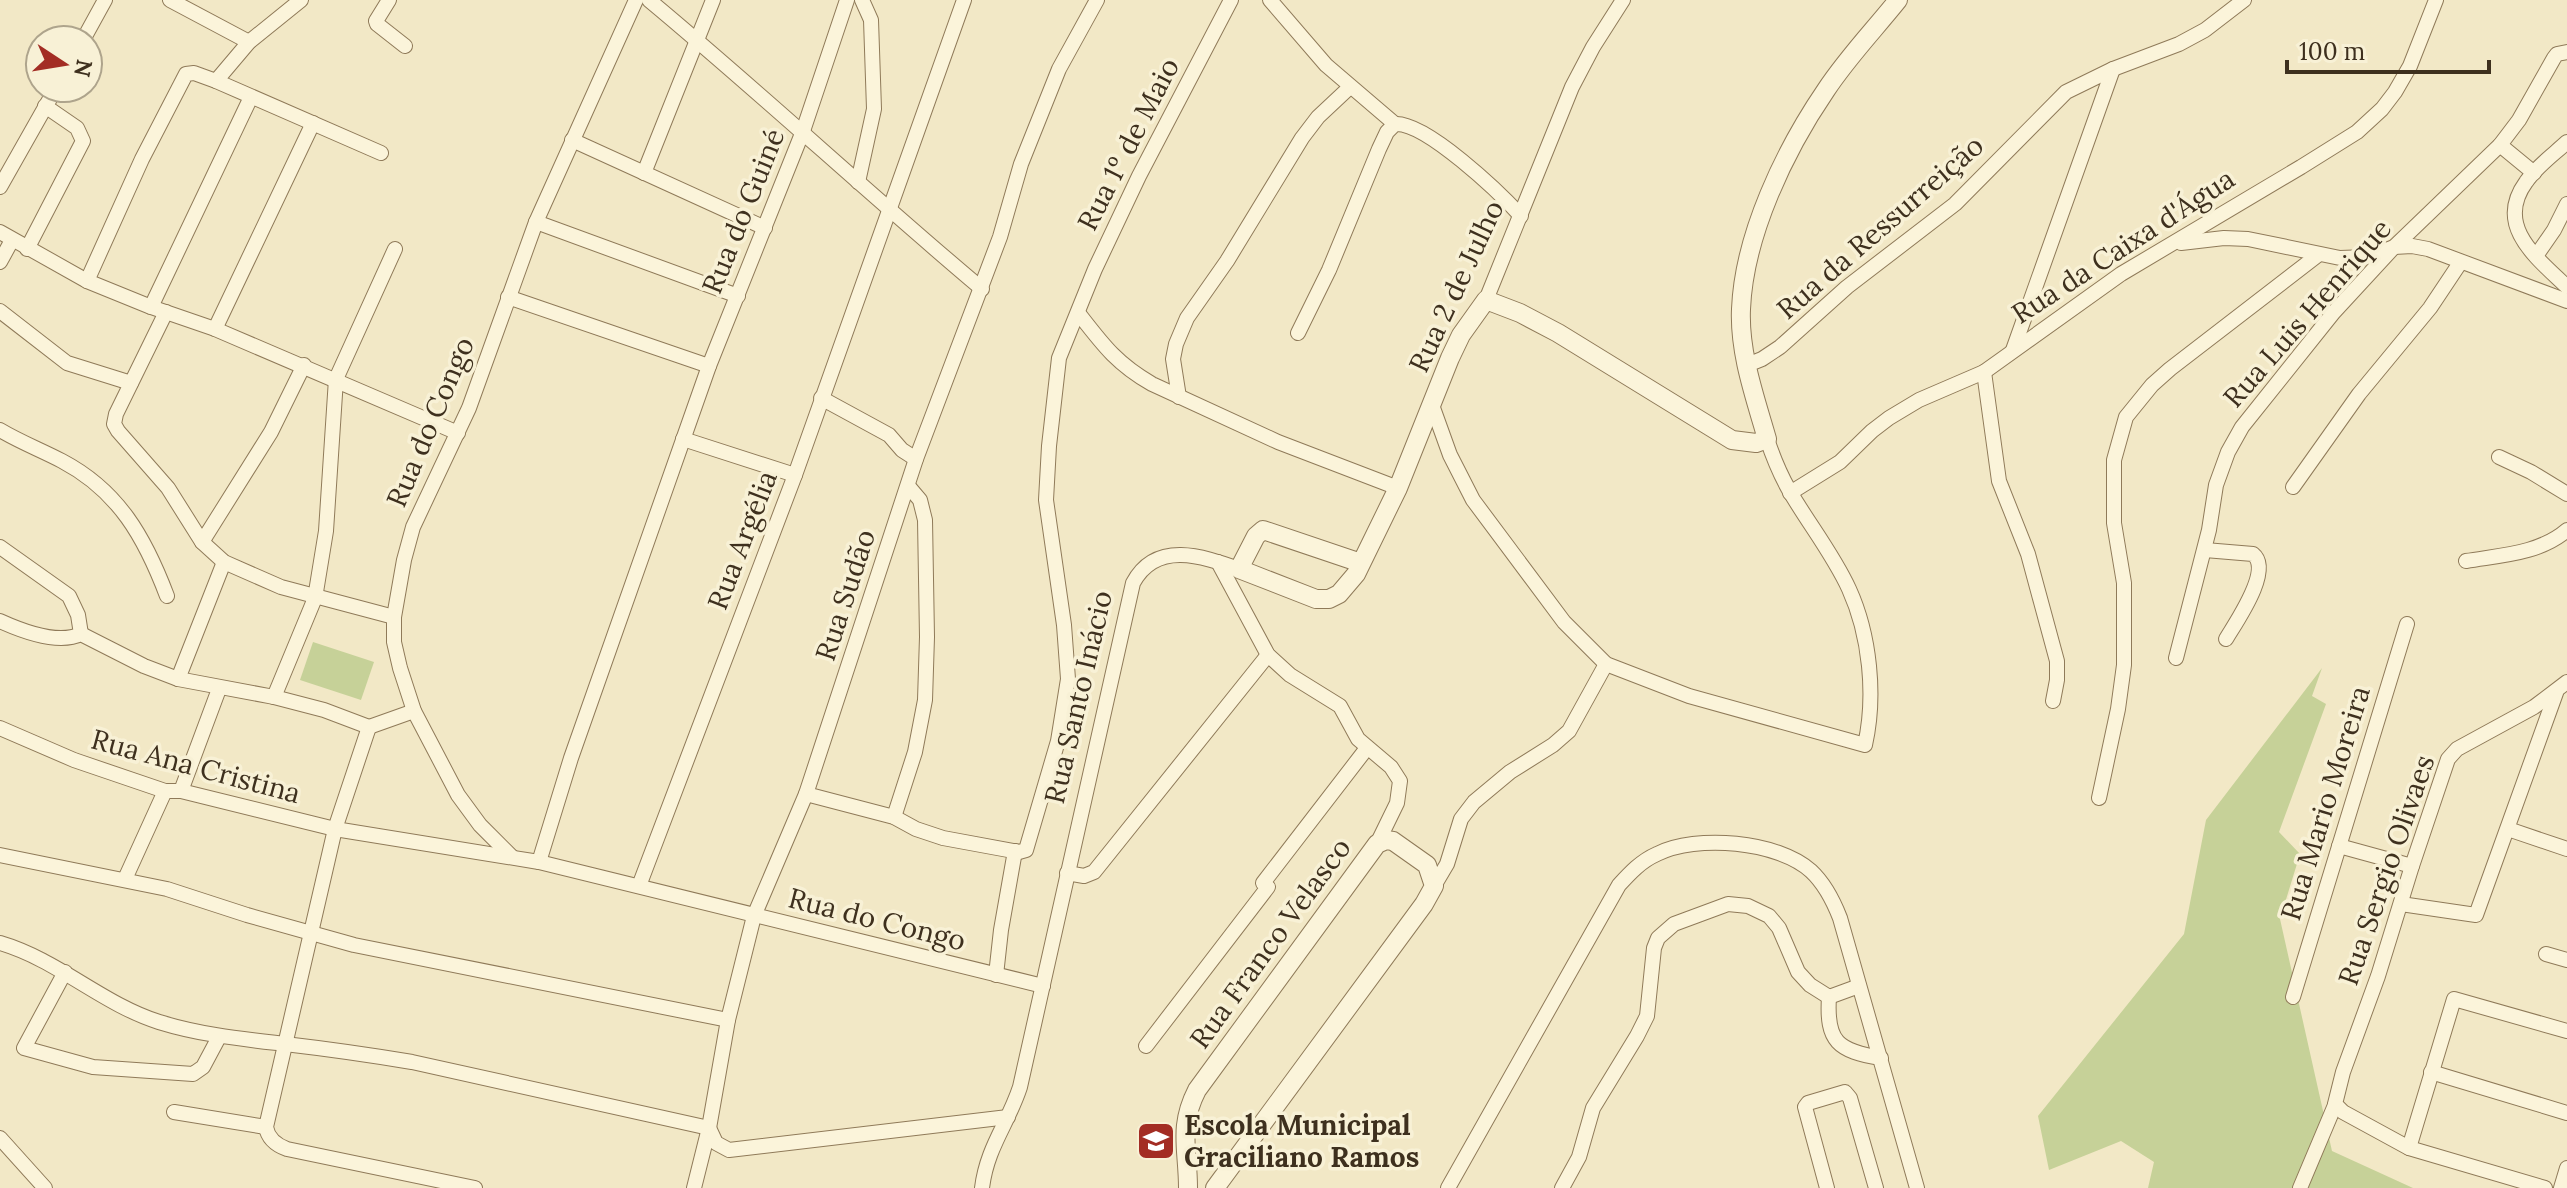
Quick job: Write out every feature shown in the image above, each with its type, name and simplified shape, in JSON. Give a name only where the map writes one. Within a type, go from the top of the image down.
[{"type":"street","points":[[92,24],[105,0]]},
{"type":"street","points":[[170,0],[249,42]]},
{"type":"street","points":[[216,81],[249,42],[300,0]]},
{"type":"street","points":[[389,0],[377,17],[377,24],[405,46]]},
{"type":"street","name":"Rua do Congo","points":[[512,857],[480,825],[458,795],[414,711],[394,642],[394,617],[413,527],[469,408],[536,222],[636,0]]},
{"type":"street","points":[[649,0],[982,289]]},
{"type":"street","points":[[644,173],[713,0]]},
{"type":"street","name":"Rua do Guiné","points":[[539,862],[571,758],[709,366],[803,131],[847,0]]},
{"type":"street","points":[[858,182],[874,109],[871,20],[862,0]]},
{"type":"street","name":"Rua Argélia","points":[[639,886],[795,475],[964,0]]},
{"type":"street","name":"Rua Sudão","points":[[694,1188],[709,1128],[728,1020],[754,916],[806,794],[916,459],[982,289],[1033,135],[1059,69],[1097,0]]},
{"type":"street","name":"Rua 1º de Maio","points":[[996,975],[1001,930],[1022,848],[1058,741],[1068,679],[1046,489],[1059,358],[1095,269],[1139,176],[1231,0]]},
{"type":"street","points":[[1270,0],[1307,45],[1391,128]]},
{"type":"street","name":"Rua 2 de Julho","points":[[1339,594],[1350,583],[1398,488],[1461,335],[1486,300],[1572,87],[1623,0]]},
{"type":"street","points":[[1432,405],[1450,455],[1473,500],[1564,622],[1606,664],[1689,696],[1865,745],[1869,681],[1862,628],[1849,588],[1790,493],[1767,439],[1747,365],[1741,311],[1744,282],[1763,214],[1780,169],[1827,88],[1898,0]]},
{"type":"street","name":"Rua da Ressurreição","points":[[1747,365],[1780,347],[1847,287],[1955,204],[2066,92],[2113,69],[2179,44],[2205,30],[2244,0]]},
{"type":"street","name":"Rua da Caixa d'Água","points":[[1790,493],[1840,462],[1879,425],[1899,412],[1984,372],[2121,274],[2357,132],[2395,92],[2410,66],[2436,0]]},
{"type":"street","name":"Rua Luis Henrique","points":[[2176,658],[2205,550],[2216,485],[2228,452],[2242,427],[2315,334],[2394,247],[2500,145],[2526,109],[2554,58],[2567,52]]},
{"type":"street","points":[[2013,350],[2113,69]]},
{"type":"street","points":[[87,281],[142,159],[186,74],[216,81],[381,153]]},
{"type":"street","points":[[1179,397],[1173,359],[1187,318],[1227,261],[1302,138],[1318,117],[1350,87]]},
{"type":"street","points":[[151,307],[251,97]]},
{"type":"street","points":[[0,187],[45,106],[77,128],[83,141],[27,249]]},
{"type":"street","points":[[215,329],[313,123]]},
{"type":"street","points":[[1298,333],[1391,128],[1404,124],[1435,141],[1478,174],[1521,216]]},
{"type":"street","points":[[572,140],[765,228]]},
{"type":"street","points":[[2567,142],[2526,180],[2519,193],[2514,219],[2517,232],[2567,287]]},
{"type":"street","points":[[2500,145],[2534,173]]},
{"type":"street","points":[[2536,256],[2560,231],[2567,204]]},
{"type":"street","points":[[536,222],[738,296]]},
{"type":"street","points":[[0,262],[6,236],[87,281],[304,365],[458,433]]},
{"type":"street","points":[[2169,246],[2224,238],[2269,243],[2340,258],[2367,257],[2394,247],[2428,249],[2567,301]]},
{"type":"street","points":[[274,697],[315,598],[326,531],[336,379],[395,249]]},
{"type":"street","points":[[2099,798],[2124,665],[2124,583],[2114,523],[2112,476],[2123,423],[2145,393],[2170,369],[2318,255]]},
{"type":"street","points":[[2293,487],[2359,394],[2430,308],[2460,263]]},
{"type":"street","points":[[508,297],[709,366]]},
{"type":"street","points":[[1486,300],[1558,333],[1732,440],[1756,443],[1767,439]]},
{"type":"street","points":[[0,311],[67,363],[131,383]]},
{"type":"street","points":[[166,312],[116,414],[116,428],[157,474],[202,542],[224,562],[255,577],[315,598],[394,617]]},
{"type":"street","points":[[1079,314],[1107,351],[1144,380],[1278,442],[1398,488]]},
{"type":"street","points":[[202,542],[271,432],[304,365]]},
{"type":"street","points":[[1984,372],[1999,481],[2028,554],[2057,661],[2053,701]]},
{"type":"street","points":[[821,398],[889,435],[902,450],[916,459]]},
{"type":"street","points":[[0,430],[80,472],[110,497],[138,532],[167,596]]},
{"type":"street","points":[[683,439],[795,475]]},
{"type":"street","points":[[2499,457],[2567,494]]},
{"type":"street","points":[[894,817],[922,724],[926,675],[925,520],[920,500],[909,487]]},
{"type":"street","points":[[1239,569],[1256,536],[1263,530],[1361,563]]},
{"type":"street","points":[[2466,561],[2543,546],[2567,530]]},
{"type":"street","points":[[0,547],[69,596],[78,615],[81,634]]},
{"type":"street","points":[[2205,550],[2253,554],[2261,567],[2249,599],[2226,639]]},
{"type":"street","name":"Rua Santo Inácio","points":[[982,1188],[992,1148],[1020,1087],[1133,583],[1146,564],[1156,558],[1180,555],[1218,562],[1316,599],[1329,599],[1339,594]]},
{"type":"street","points":[[178,679],[224,562]]},
{"type":"street","points":[[1218,562],[1268,655],[1290,675],[1340,706],[1358,739],[1391,767],[1400,781],[1397,803],[1377,844]]},
{"type":"street","points":[[0,621],[44,635],[67,638],[81,634],[144,666],[178,679],[274,697],[324,710],[369,727],[414,711]]},
{"type":"street","name":"Rua Mario Moreira","points":[[2293,997],[2407,624]]},
{"type":"street","points":[[1067,873],[1084,876],[1094,872],[1268,655]]},
{"type":"street","points":[[1215,1188],[1424,904],[1447,864],[1461,819],[1474,802],[1510,772],[1569,731],[1606,664]]},
{"type":"street","points":[[2401,904],[2476,915],[2561,688]]},
{"type":"street","name":"Rua Sergio Olivaes","points":[[2300,1188],[2335,1105],[2441,775],[2451,755],[2561,688]]},
{"type":"street","points":[[125,879],[173,791],[219,689]]},
{"type":"street","points":[[369,727],[335,829],[266,1127],[270,1138],[287,1149],[475,1188]]},
{"type":"street","name":"Rua Ana Cristina","points":[[0,728],[74,760],[173,791],[335,829]]},
{"type":"street","points":[[1146,1046],[1367,748]]},
{"type":"street","points":[[806,794],[894,817],[943,838],[1022,848]]},
{"type":"street","name":"Rua do Congo","points":[[335,829],[539,862],[1043,986]]},
{"type":"street","points":[[2508,829],[2567,849]]},
{"type":"street","name":"Rua Franco Velasco","points":[[1188,1188],[1185,1123],[1197,1090],[1377,844],[1393,841],[1419,857],[1427,865],[1434,886]]},
{"type":"street","points":[[1448,1188],[1619,885],[1635,867],[1657,854],[1706,842],[1767,850],[1798,862],[1818,879],[1831,896],[1840,918],[1917,1188]]},
{"type":"street","points":[[2339,846],[2412,866]]},
{"type":"street","points":[[0,855],[179,892],[354,945],[728,1020]]},
{"type":"street","points":[[1562,1188],[1579,1157],[1593,1108],[1647,1016],[1654,948],[1658,938],[1674,924],[1728,904],[1760,910],[1779,928],[1798,972],[1810,985],[1829,997]]},
{"type":"street","points":[[0,943],[43,960],[147,1018],[219,1037],[412,1062],[709,1128],[716,1143],[729,1150],[1008,1117]]},
{"type":"street","points":[[2546,954],[2567,960]]},
{"type":"street","points":[[65,972],[24,1048],[93,1067],[193,1074],[203,1067],[219,1037]]},
{"type":"street","points":[[1829,997],[1859,986]]},
{"type":"street","points":[[1829,997],[1828,1022],[1834,1039],[1850,1052],[1881,1058]]},
{"type":"street","points":[[2409,1148],[2454,999],[2567,1031]]},
{"type":"street","points":[[2431,1072],[2567,1113]]},
{"type":"street","points":[[1827,1188],[1805,1107],[1808,1103],[1845,1092],[1850,1098],[1876,1188]]},
{"type":"street","points":[[2335,1105],[2409,1148],[2545,1188]]},
{"type":"street","points":[[174,1112],[266,1127]]},
{"type":"street","points":[[0,1138],[45,1188]]},
{"type":"street","points":[[2561,1188],[2567,1168]]},
{"type":"green space","points":[[313,642],[374,662],[361,700],[300,680]]},
{"type":"green space","points":[[2322,668],[2312,696],[2326,704],[2279,832],[2300,854],[2280,919],[2332,1151],[2413,1188],[2148,1188],[2154,1162],[2121,1141],[2049,1170],[2038,1116],[2184,934],[2206,820]]},
{"type":"place","name":"Escola Municipal Graciliano Ramos","points":[[1156,1141]]}]
